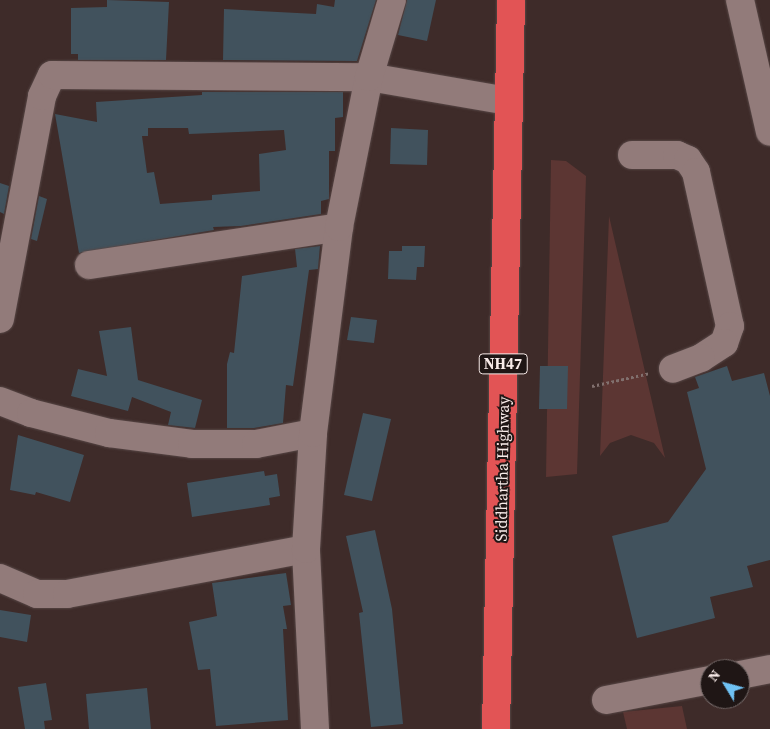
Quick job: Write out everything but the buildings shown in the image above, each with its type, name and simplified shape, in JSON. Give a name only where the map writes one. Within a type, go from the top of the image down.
[{"type":"highway","name":"Siddhartha Highway","points":[[496,729],[511,0]]},
{"type":"street","points":[[315,729],[306,549],[312,433],[339,227],[369,77],[392,0]]},
{"type":"street","points":[[740,0],[770,132]]},
{"type":"street","points":[[0,319],[42,96],[52,75],[369,77],[508,101]]},
{"type":"street","points":[[632,156],[677,155],[688,160],[696,172],[730,326],[724,343],[701,358],[673,368]]},
{"type":"street","points":[[89,265],[339,227]]},
{"type":"street","points":[[0,401],[30,413],[109,433],[192,444],[256,444],[312,433]]},
{"type":"street","points":[[0,578],[37,594],[67,594],[306,549]]},
{"type":"street","points":[[750,673],[770,669]]},
{"type":"street","points":[[606,700],[700,682]]},
{"type":"path","points":[[592,386],[673,368]]},
{"type":"shaded area","points":[[551,160],[566,161],[586,176],[577,474],[546,477]]},
{"type":"shaded area","points":[[609,216],[665,458],[654,443],[631,435],[610,443],[600,456]]},
{"type":"shaded area","points":[[682,706],[687,729],[627,729],[623,712]]}]
